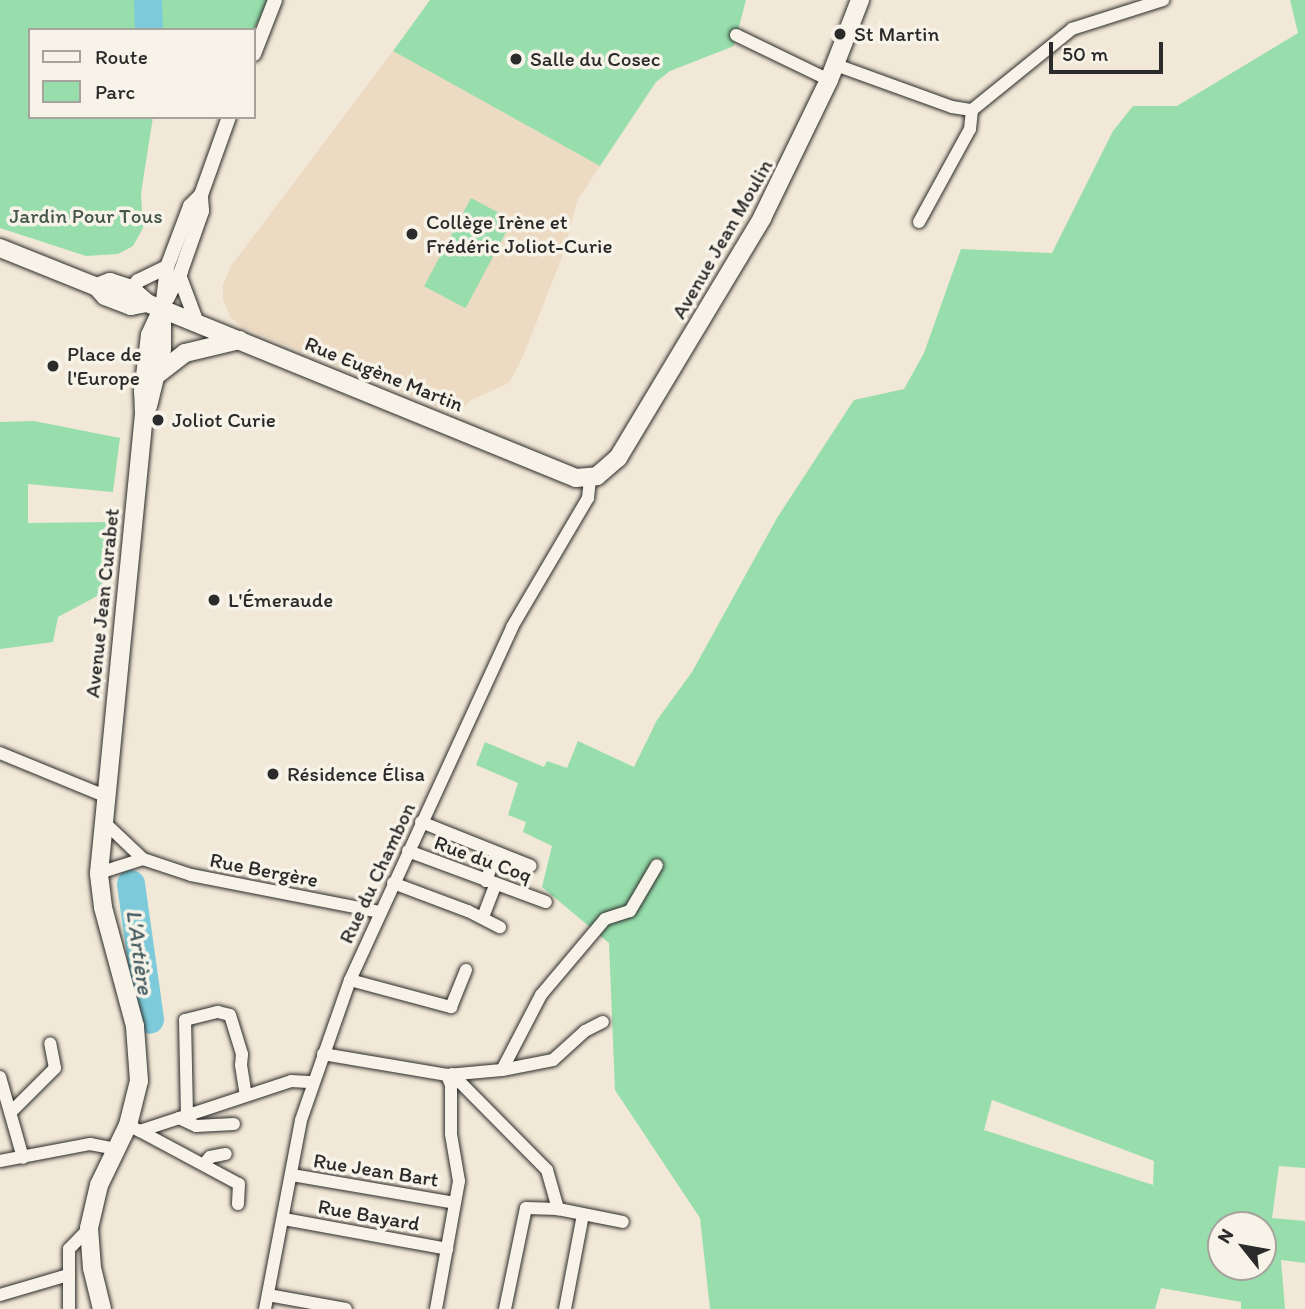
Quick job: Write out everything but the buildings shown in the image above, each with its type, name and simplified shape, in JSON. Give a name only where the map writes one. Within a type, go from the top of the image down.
[{"type":"main road","name":"Avenue Jean Moulin","points":[[590,478],[604,473],[618,458],[720,291],[787,171],[832,72],[860,0]]},
{"type":"main road","points":[[0,248],[97,287],[105,296],[131,306],[154,306]]},
{"type":"main road","points":[[97,287],[110,282],[131,289],[154,306]]},
{"type":"main road","name":"Rue Eugène Martin","points":[[154,306],[576,478],[590,478]]},
{"type":"main road","name":"Avenue Jean Curabet","points":[[145,415],[158,374],[164,338],[154,306]]},
{"type":"main road","name":"Avenue Jean Curabet","points":[[102,1309],[92,1268],[89,1228],[99,1185],[117,1149],[134,1128],[139,1081],[138,1055],[128,995],[103,907],[99,873],[145,415],[143,392],[154,306]]},
{"type":"main road","points":[[158,374],[185,353],[239,340]]},
{"type":"street","points":[[256,49],[275,0]]},
{"type":"street","points":[[919,222],[970,129],[972,110],[1072,29],[1163,0]]},
{"type":"street","points":[[736,35],[832,72],[952,107],[972,110]]},
{"type":"street","points":[[154,306],[173,271],[191,206],[201,195],[228,119]]},
{"type":"street","points":[[131,289],[138,281],[173,271]]},
{"type":"street","points":[[173,271],[197,323]]},
{"type":"street","name":"Rue du Chambon","points":[[265,1309],[302,1120],[350,980],[512,627],[588,498],[590,478]]},
{"type":"street","points":[[0,754],[105,796]]},
{"type":"street","name":"Rue Bergère","points":[[103,821],[143,859],[191,875],[379,912]]},
{"type":"street","points":[[421,822],[531,866]]},
{"type":"street","name":"Rue du Coq","points":[[408,851],[546,902]]},
{"type":"street","points":[[483,917],[496,853]]},
{"type":"street","points":[[99,873],[143,859]]},
{"type":"street","points":[[502,1070],[541,995],[606,919],[630,911],[657,865]]},
{"type":"street","points":[[393,883],[483,917],[500,927]]},
{"type":"street","points":[[350,980],[452,1007],[466,970]]},
{"type":"street","points":[[183,1116],[185,1020],[218,1012],[230,1015],[242,1054],[246,1096]]},
{"type":"street","points":[[323,1054],[449,1075],[502,1070],[553,1060],[585,1031],[603,1022]]},
{"type":"street","points":[[8,1118],[55,1068],[50,1043]]},
{"type":"street","points":[[436,1309],[458,1181],[451,1134],[449,1075]]},
{"type":"street","points":[[449,1075],[547,1170],[558,1209]]},
{"type":"street","points":[[0,1077],[8,1118],[23,1157]]},
{"type":"street","points":[[134,1128],[183,1116],[291,1082],[313,1082]]},
{"type":"street","points":[[183,1116],[196,1126],[234,1124]]},
{"type":"street","points":[[134,1128],[239,1184],[238,1204]]},
{"type":"street","points":[[0,1161],[90,1144],[117,1149]]},
{"type":"street","points":[[204,1164],[210,1157],[226,1154]]},
{"type":"street","name":"Rue Jean Bart","points":[[292,1175],[455,1203]]},
{"type":"street","points":[[505,1309],[526,1208],[558,1209],[623,1222]]},
{"type":"street","points":[[565,1309],[583,1215]]},
{"type":"street","name":"Rue Bayard","points":[[284,1219],[447,1249]]},
{"type":"street","points":[[69,1309],[69,1249],[89,1228]]},
{"type":"street","points":[[0,1295],[68,1275]]},
{"type":"street","points":[[268,1295],[346,1309]]},
{"type":"shaded area","name":"Collège Irène et Frédéric Joliot-Curie","points":[[393,51],[600,166],[577,201],[564,252],[524,354],[509,383],[471,400],[456,414],[242,327],[231,318],[223,300],[223,285],[231,266]]},
{"type":"green space","name":"Jardin Pour Tous","points":[[0,0],[272,0],[254,28],[28,28],[28,119],[153,119],[141,193],[143,228],[133,246],[118,254],[86,256],[0,228]]},
{"type":"green space","points":[[430,0],[746,0],[734,46],[670,71],[656,82],[600,166],[393,51]]},
{"type":"green space","points":[[1290,0],[1305,0],[1305,1168],[1279,1166],[1273,1211],[1207,1211],[1207,1281],[1277,1281],[1277,1218],[1305,1221],[1305,1263],[1281,1260],[1285,1309],[1241,1309],[1241,1302],[1161,1288],[1155,1309],[710,1309],[700,1218],[615,1090],[609,943],[542,887],[552,846],[523,832],[526,822],[508,815],[518,783],[476,765],[485,742],[544,767],[547,761],[567,768],[578,741],[634,767],[657,720],[692,672],[777,518],[854,400],[904,389],[924,353],[961,249],[1052,253],[1113,131],[1133,106],[1177,106],[1298,33]],"holes":[[[992,1100],[1154,1161],[1153,1185],[984,1130]]]},
{"type":"green space","points":[[471,198],[512,220],[466,308],[424,286]]},
{"type":"green space","points":[[34,421],[120,438],[113,492],[28,484],[28,523],[108,522],[101,594],[58,617],[53,642],[0,649],[0,422]]},
{"type":"waterway","name":"L'Artière","points":[[148,0],[149,28]]},
{"type":"waterway","name":"L'Artière","points":[[131,884],[150,1020]]},
{"type":"place","name":"St Martin","points":[[840,34]]},
{"type":"place","name":"Salle du Cosec","points":[[516,59]]},
{"type":"place","name":"Collège Irène et Frédéric Joliot-Curie","points":[[412,234]]},
{"type":"place","name":"Place de l'Europe","points":[[53,366]]},
{"type":"place","name":"Joliot Curie","points":[[158,420]]},
{"type":"place","name":"L'Émeraude","points":[[214,600]]},
{"type":"place","name":"Résidence Élisa","points":[[273,774]]}]
